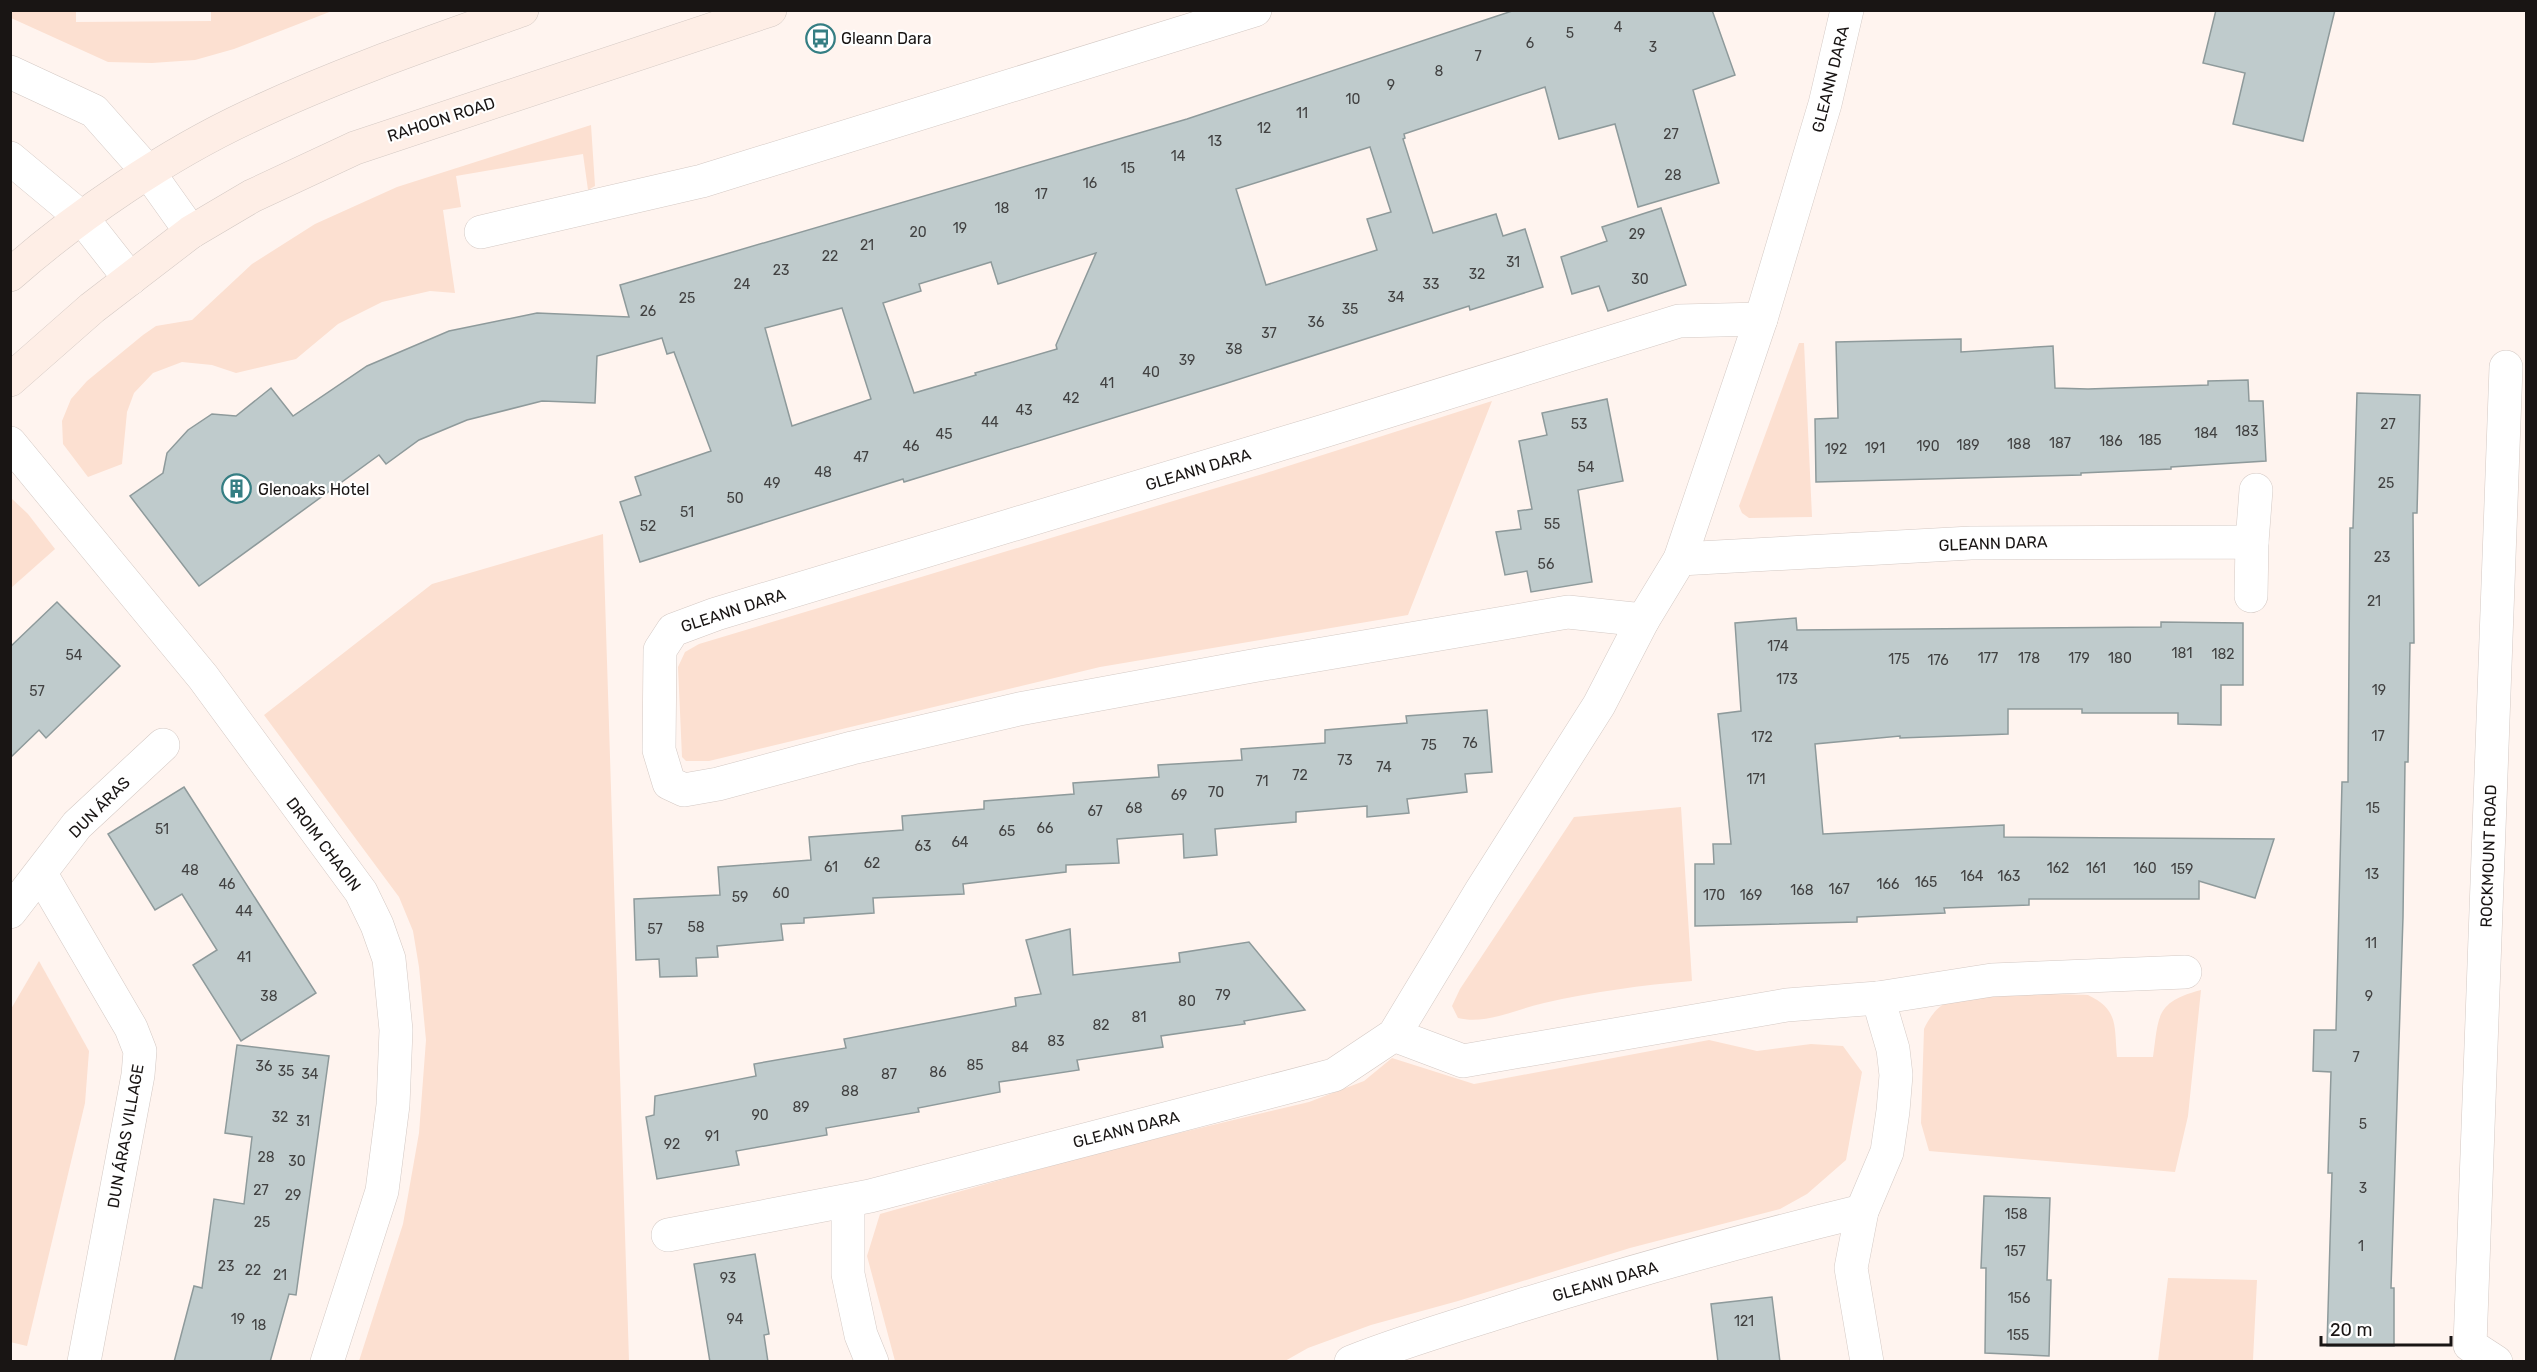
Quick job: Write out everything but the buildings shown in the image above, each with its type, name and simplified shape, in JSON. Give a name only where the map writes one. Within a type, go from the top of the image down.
[{"type":"main road","points":[[10,274],[82,218],[149,173],[214,134],[303,92],[522,10]]},
{"type":"main road","name":"RAHOON ROAD","points":[[10,380],[92,308],[191,232],[252,196],[355,148],[770,10]]},
{"type":"street","points":[[481,232],[702,181],[1255,10]]},
{"type":"street","name":"GLEANN DARA","points":[[668,1235],[848,1201],[1334,1075],[1394,1035],[1480,891],[1599,705],[1643,620],[1680,559],[1761,319],[1825,104],[1847,10]]},
{"type":"street","points":[[10,72],[94,111],[149,173],[191,232]]},
{"type":"street","points":[[10,159],[82,218],[130,279]]},
{"type":"street","name":"GLEANN DARA","points":[[1643,620],[1568,612],[1252,666],[1019,709],[852,748],[692,789],[684,790],[669,783],[659,750],[660,650],[672,630],[716,614],[1324,431],[1679,321],[1761,319]]},
{"type":"street","name":"ROCKMOUNT ROAD","points":[[2483,1353],[2506,367]]},
{"type":"street","name":"DROIM CHAOIN","points":[[10,443],[203,677],[361,892],[389,959],[396,1030],[393,1105],[387,1166],[376,1215],[327,1362]]},
{"type":"street","points":[[2251,596],[2256,490]]},
{"type":"street","name":"GLEANN DARA","points":[[1680,559],[1971,543],[2252,542]]},
{"type":"street","name":"DUN ÁRAS","points":[[41,874],[77,825],[164,745]]},
{"type":"street","points":[[10,912],[41,874]]},
{"type":"street","name":"DUN ÁRAS VILLAGE","points":[[41,874],[131,1028],[140,1051],[138,1075],[84,1362]]},
{"type":"street","points":[[1394,1035],[1463,1061],[1787,1005],[1878,998],[1992,980],[2185,972]]},
{"type":"street","points":[[1868,1362],[1851,1268],[1862,1211],[1887,1152],[1896,1075],[1893,1049],[1878,998]]},
{"type":"street","points":[[848,1201],[848,1274],[861,1335],[872,1362]]},
{"type":"street","name":"GLEANN DARA","points":[[1351,1362],[1406,1341],[1558,1294],[1757,1236],[1862,1211]]},
{"type":"shaded area","points":[[76,10],[76,22],[211,21],[211,10],[332,11],[234,49],[195,60],[152,63],[108,62],[11,18],[11,11]]},
{"type":"shaded area","points":[[591,125],[595,186],[588,190],[583,154],[456,176],[461,207],[443,210],[455,293],[430,291],[382,302],[338,324],[296,359],[236,373],[212,365],[182,362],[153,373],[134,393],[127,412],[122,464],[88,477],[63,444],[62,421],[71,399],[87,381],[156,326],[192,320],[252,264],[315,224],[397,187]]},
{"type":"shaded area","points":[[1799,343],[1804,343],[1812,517],[1749,518],[1742,513],[1739,506]]},
{"type":"shaded area","points":[[1492,401],[1408,615],[1100,667],[709,761],[686,761],[682,757],[678,667],[685,652],[699,644],[1266,473]]},
{"type":"shaded area","points":[[11,498],[28,514],[55,549],[11,588]]},
{"type":"shaded area","points":[[603,534],[629,1361],[359,1361],[403,1224],[419,1133],[426,1040],[419,967],[413,931],[399,897],[264,715],[432,584]]},
{"type":"shaded area","points":[[1681,807],[1692,981],[1580,995],[1490,1018],[1469,1020],[1458,1018],[1452,1006],[1460,989],[1574,817]]},
{"type":"shaded area","points":[[39,961],[89,1051],[85,1103],[27,1346],[10,1342],[11,1009]]},
{"type":"shaded area","points":[[2201,990],[2188,1116],[2175,1172],[1929,1151],[1921,1123],[1924,1029],[1938,1008],[1944,1004],[1992,995],[2088,995],[2110,1013],[2115,1027],[2117,1057],[2153,1057],[2159,1021],[2167,1006],[2175,1000]]},
{"type":"shaded area","points":[[1709,1040],[1757,1051],[1811,1044],[1843,1046],[1862,1072],[1846,1160],[1807,1194],[1780,1209],[1630,1248],[1371,1325],[1308,1348],[1285,1361],[895,1361],[867,1256],[880,1214],[1100,1152],[1309,1102],[1364,1081],[1392,1058],[1474,1084]]},
{"type":"shaded area","points":[[2168,1278],[2257,1280],[2253,1360],[2259,1361],[2158,1361]]},
{"type":"place","name":"Gleann Dara","points":[[820,38]]},
{"type":"place","name":"Glenoaks Hotel","points":[[237,489]]}]
